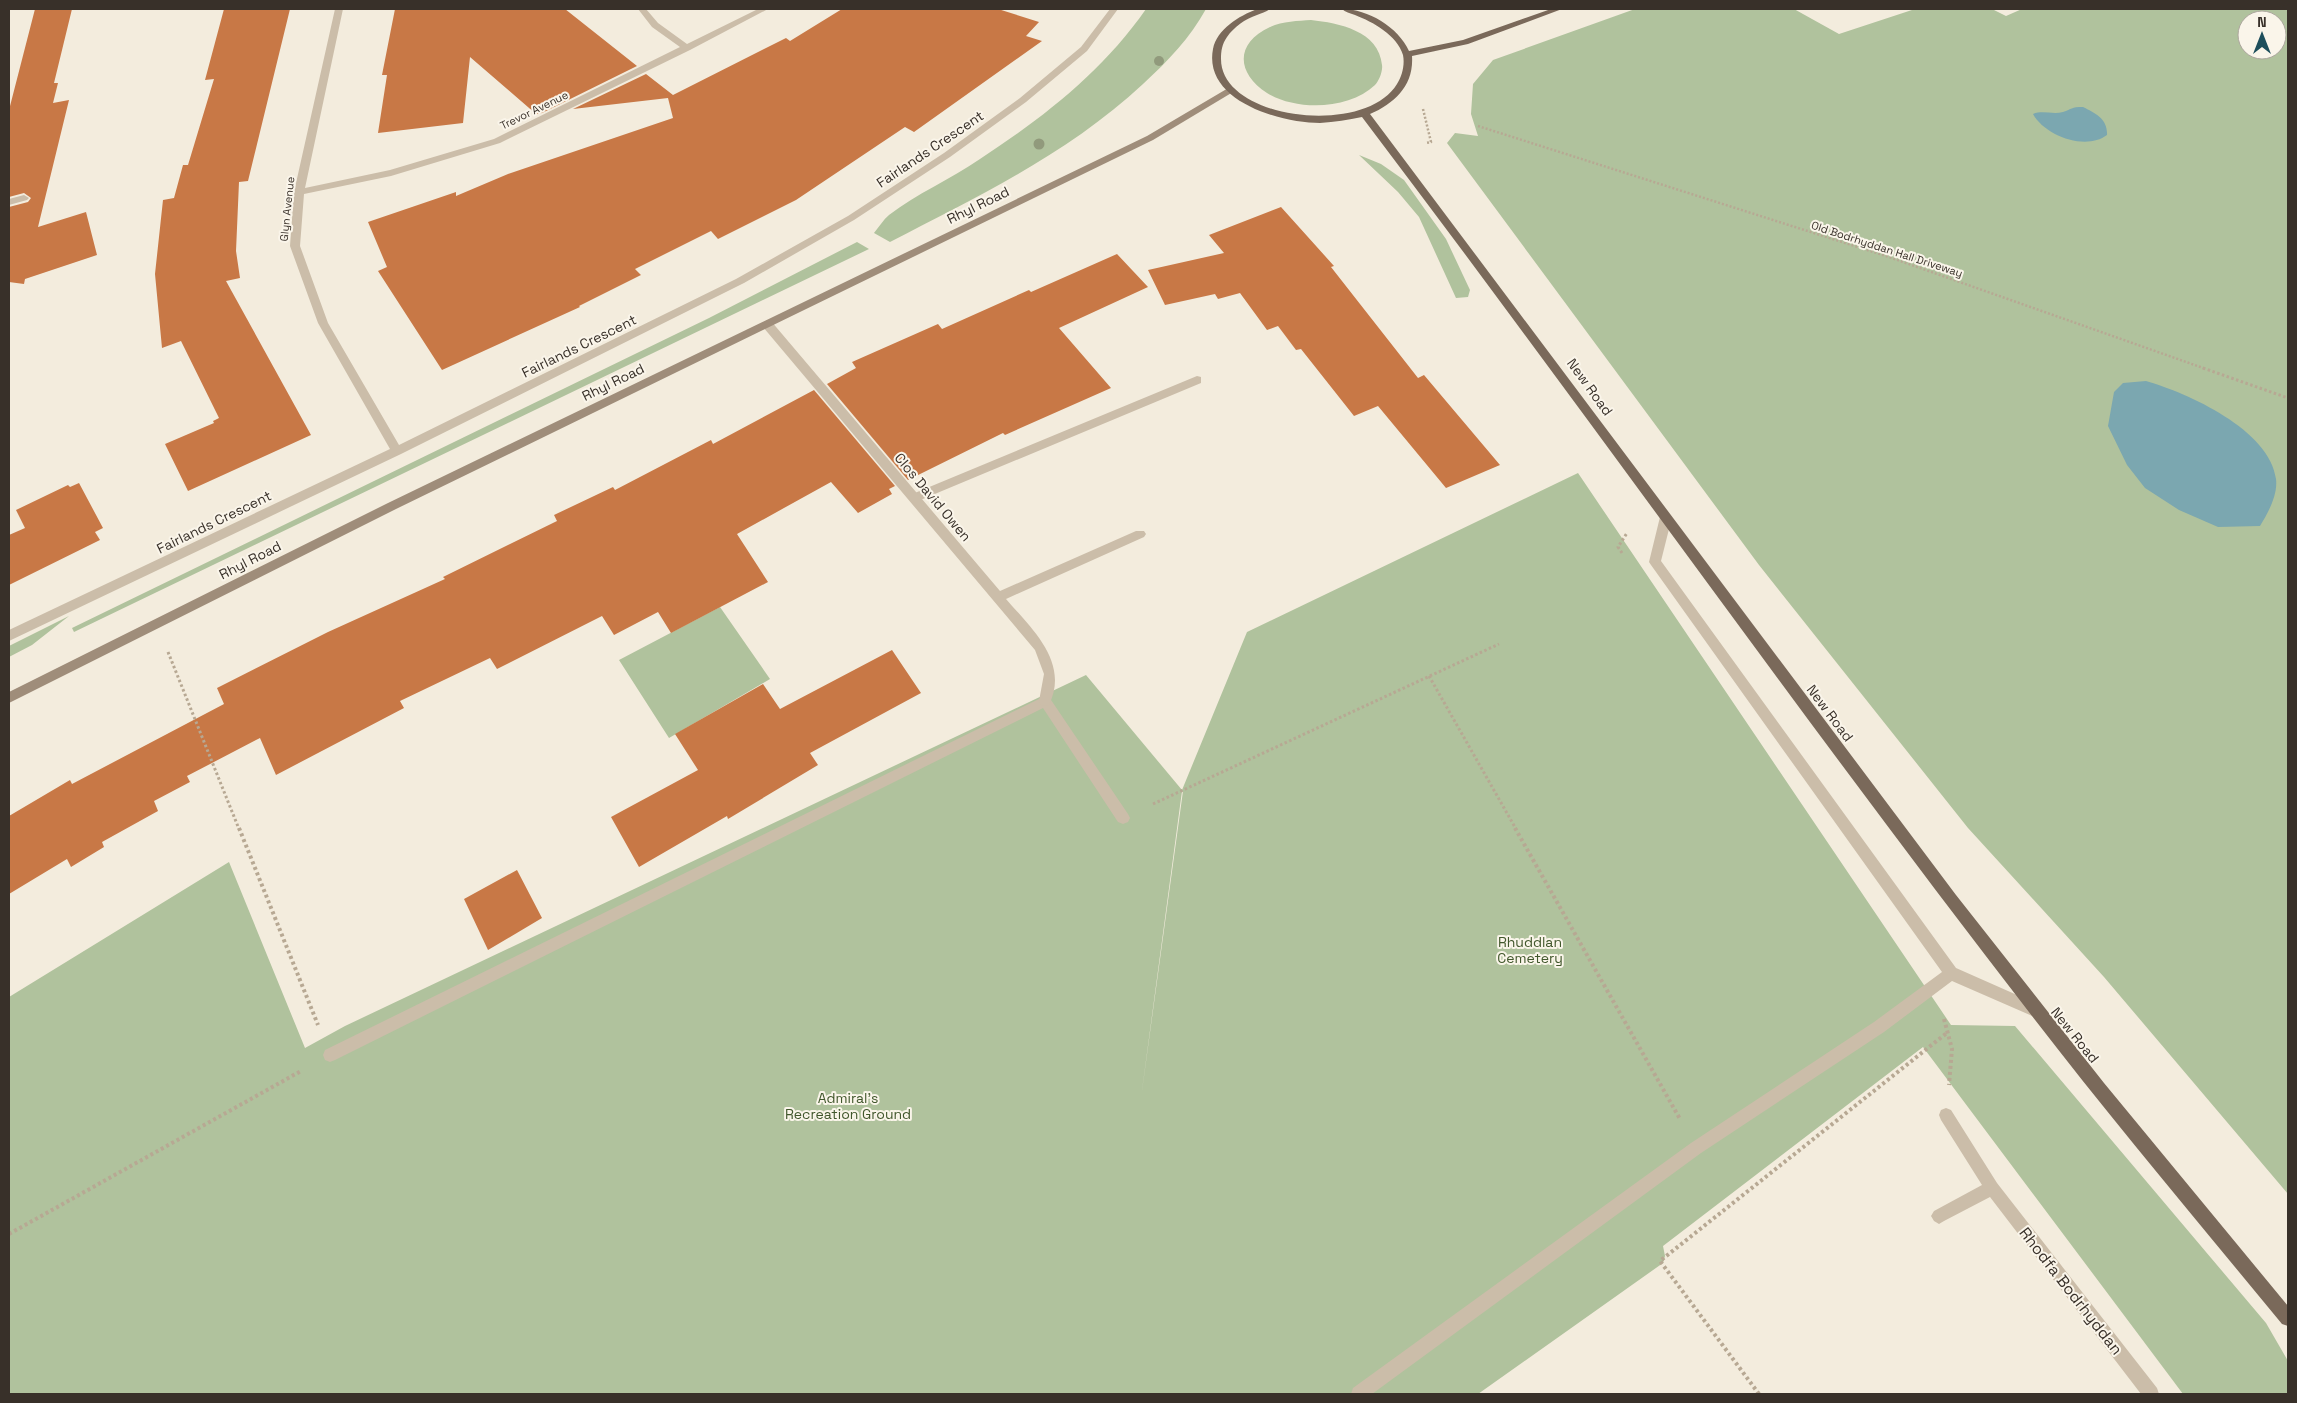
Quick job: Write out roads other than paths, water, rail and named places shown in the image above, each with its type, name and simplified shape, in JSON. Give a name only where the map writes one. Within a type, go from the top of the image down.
[{"type":"main road","points":[[1266,9],[1256,11],[1229,28],[1217,46],[1217,70],[1230,90],[1256,108],[1288,118],[1332,120],[1364,113],[1386,103],[1398,92],[1408,73],[1407,54],[1395,35],[1361,13],[1346,9]]},
{"type":"main road","points":[[1407,54],[1465,42],[1558,9]]},
{"type":"main road","name":"New Road","points":[[1364,113],[1488,274],[1813,716],[2037,1011],[2134,1133],[2288,1318]]},
{"type":"street","name":"Glyn Avenue","points":[[339,9],[299,192],[295,246],[323,324],[397,450]]},
{"type":"street","points":[[642,9],[655,25],[686,48]]},
{"type":"street","name":"Trevor Avenue","points":[[299,192],[391,173],[497,140],[764,9]]},
{"type":"street","name":"Fairlands Crescent","points":[[9,636],[397,450],[740,281],[851,218],[948,155],[1023,100],[1084,49],[1114,9]]},
{"type":"street","name":"Rhyl Road","points":[[9,698],[400,502],[1150,138],[1230,90]]},
{"type":"street","points":[[9,202],[24,198]]},
{"type":"street","name":"Clos David Owen","points":[[767,324],[1040,647],[1050,674],[1045,701]]},
{"type":"street","points":[[914,498],[1197,380]]},
{"type":"street","points":[[1666,517],[1655,562],[1951,973],[2037,1011]]},
{"type":"street","points":[[998,597],[1140,534]]},
{"type":"street","points":[[330,1056],[1045,701],[1123,818]]},
{"type":"street","points":[[1359,1394],[1696,1148],[1879,1027],[1951,973]]},
{"type":"street","name":"Rhodfa Bodrhyddan","points":[[1946,1115],[1992,1188],[2151,1394]]},
{"type":"street","points":[[1939,1216],[1992,1188]]},
{"type":"water","points":[[2083,107],[2100,117],[2107,129],[2107,135],[2098,140],[2088,142],[2067,139],[2047,129],[2033,114],[2040,112],[2059,113]]},
{"type":"water","points":[[2146,381],[2183,394],[2204,404],[2243,430],[2259,445],[2270,461],[2276,479],[2272,504],[2260,526],[2218,527],[2179,510],[2145,488],[2127,465],[2108,426],[2114,392],[2123,383]]},
{"type":"park label","name":"Rhuddlan Cemetery","points":[[1530,950]]},
{"type":"park label","name":"Admiral's Recreation Ground","points":[[848,1106]]}]
